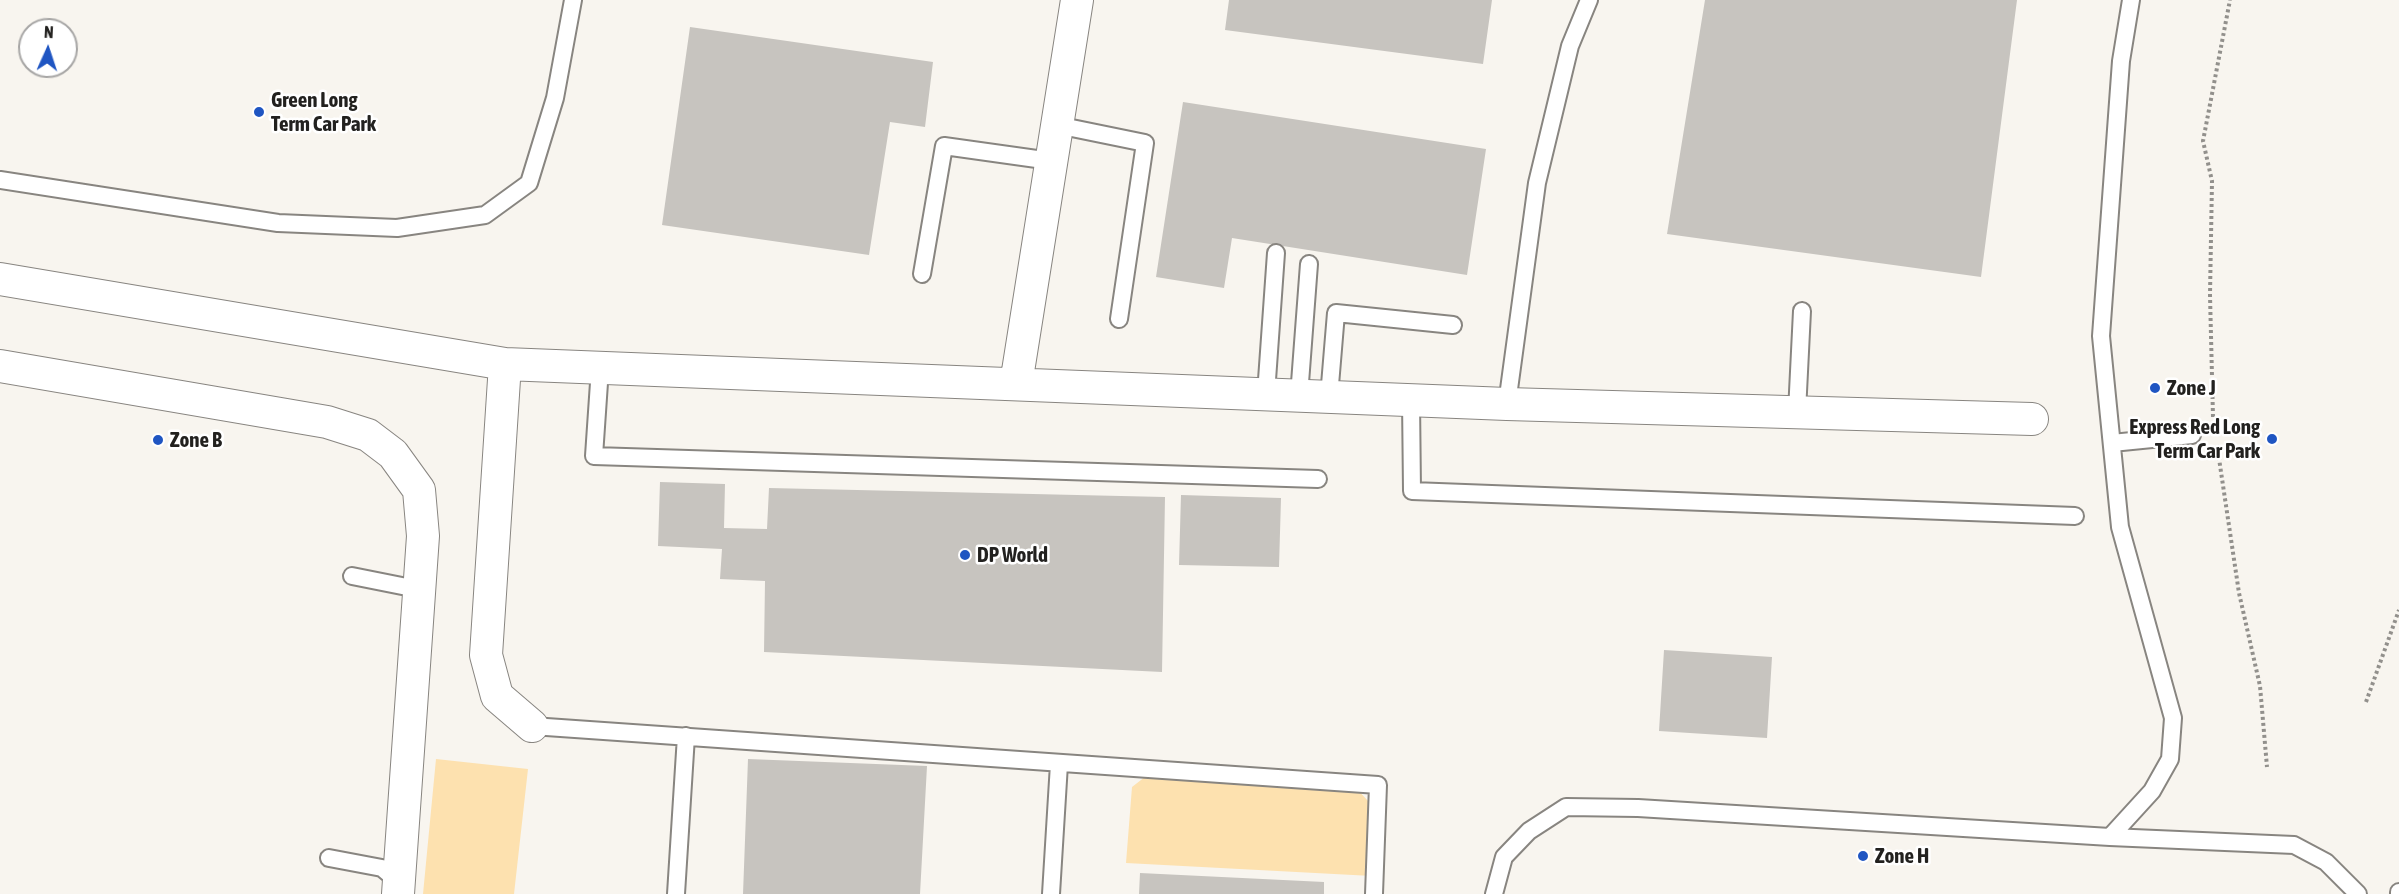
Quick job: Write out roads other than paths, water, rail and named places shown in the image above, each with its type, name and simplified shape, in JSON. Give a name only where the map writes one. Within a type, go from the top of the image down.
[{"type":"street","points":[[1016,384],[1077,0]]},
{"type":"street","points":[[0,279],[505,364],[1507,404],[2032,418]]},
{"type":"street","points":[[505,364],[486,655],[497,696],[532,726]]},
{"type":"street","points":[[0,366],[327,422],[368,435],[393,454],[419,490],[423,536],[398,888]]},
{"type":"lane","points":[[0,180],[278,223],[397,228],[485,215],[530,183],[555,98],[573,0]]},
{"type":"lane","points":[[1507,404],[1537,183],[1570,46],[1589,0]]},
{"type":"lane","points":[[2110,837],[2151,791],[2170,759],[2173,718],[2120,527],[2101,336],[2121,62],[2131,0]]},
{"type":"lane","points":[[1057,125],[1144,143],[1119,319]]},
{"type":"lane","points":[[922,274],[944,146],[1051,161]]},
{"type":"lane","points":[[1266,394],[1276,253]]},
{"type":"lane","points":[[1309,264],[1314,396]]},
{"type":"lane","points":[[1797,412],[1802,311]]},
{"type":"lane","points":[[1314,396],[1336,313],[1453,325]]},
{"type":"lane","points":[[600,368],[594,456],[1318,479]]},
{"type":"lane","points":[[1411,400],[1412,491],[2075,516]]},
{"type":"lane","points":[[2112,442],[2192,435]]},
{"type":"lane","points":[[352,576],[407,587],[419,596]]},
{"type":"lane","points":[[532,726],[1378,785],[1374,894]]},
{"type":"lane","points":[[676,894],[686,736]]},
{"type":"lane","points":[[1051,894],[1059,764]]},
{"type":"lane","points":[[1494,894],[1504,857],[1529,831],[1566,807],[1650,808],[2110,837],[2294,845],[2326,862],[2358,894]]},
{"type":"lane","points":[[329,858],[382,868],[398,888]]},
{"type":"place","name":"Green Long Term Car Park","points":[[259,112]]},
{"type":"place","name":"Zone J","points":[[2155,388]]},
{"type":"place","name":"Express Red Long Term Car Park","points":[[2272,439]]},
{"type":"place","name":"Zone B","points":[[158,440]]},
{"type":"place","name":"DP World","points":[[965,555]]},
{"type":"place","name":"Zone H","points":[[1863,856]]}]
